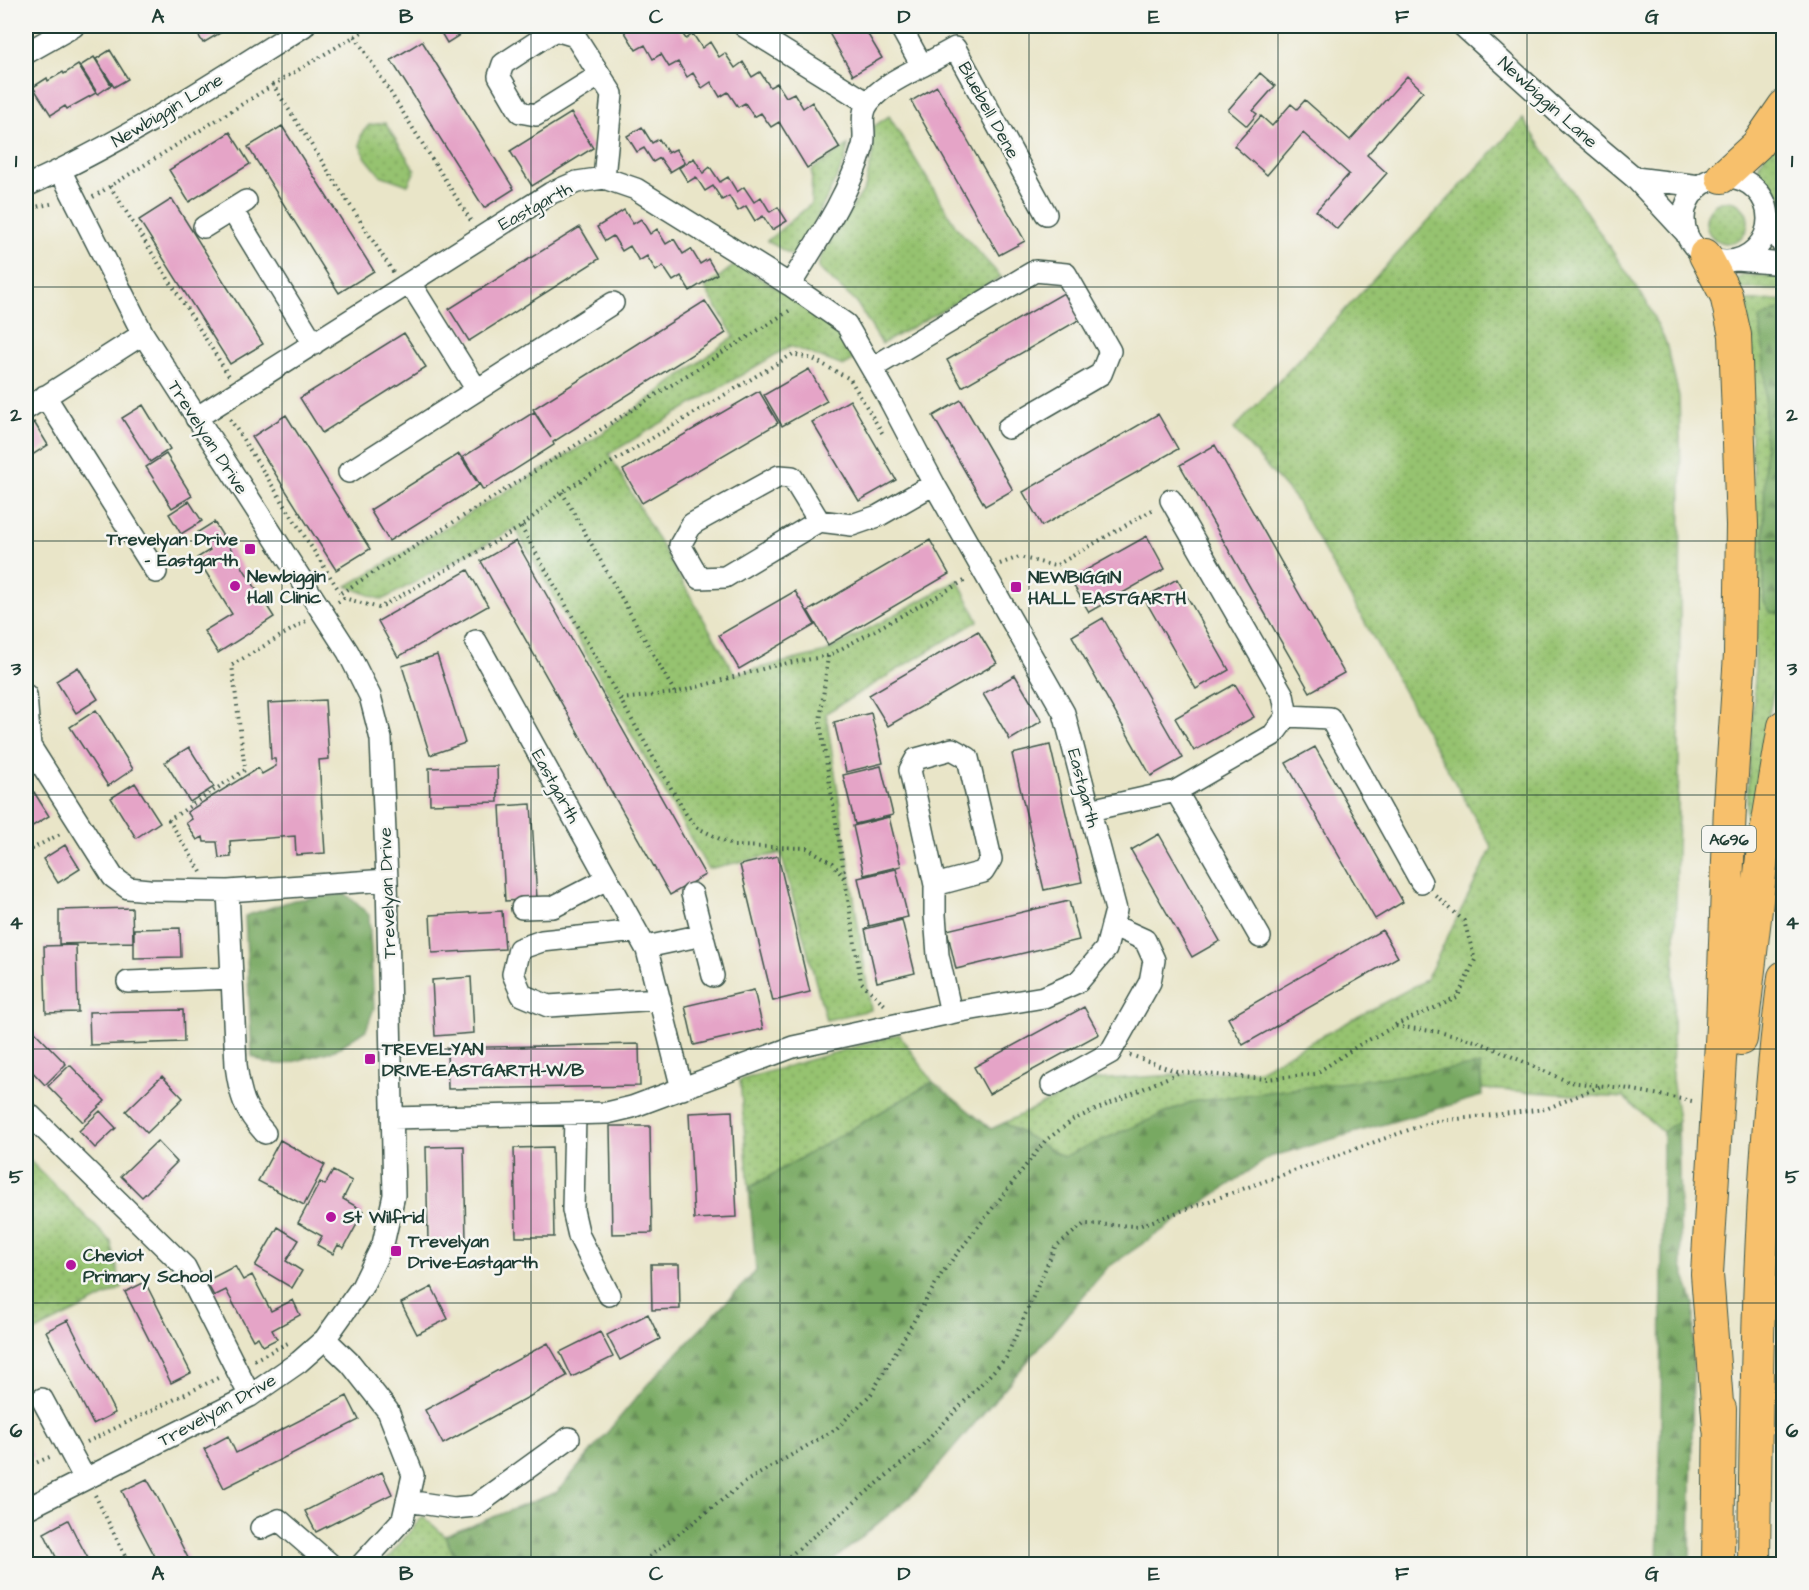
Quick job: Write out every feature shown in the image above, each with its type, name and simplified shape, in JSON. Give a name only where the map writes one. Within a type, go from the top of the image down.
[{"type":"highway","points":[[1711,182],[1757,145],[1784,106]]},
{"type":"highway","name":"A696","points":[[1696,244],[1726,295],[1735,335],[1742,525],[1740,654],[1730,805],[1722,1026],[1707,1274],[1719,1429]]},
{"type":"highway","name":"A696","points":[[1718,1564],[1723,1273],[1734,1105],[1762,857],[1784,726]]},
{"type":"highway","points":[[1754,1564],[1756,1366],[1762,1208],[1776,1039],[1784,977]]},
{"type":"highway","points":[[1756,1366],[1775,1275],[1784,1176]]},
{"type":"street","points":[[26,53],[74,26]]},
{"type":"street","name":"Newbiggin Lane","points":[[26,186],[140,128],[304,26]]},
{"type":"street","points":[[744,26],[868,103]]},
{"type":"street","points":[[790,285],[837,209],[853,172],[864,144],[862,116],[868,103],[885,86],[922,66],[900,26]]},
{"type":"street","name":"Newbiggin Lane","points":[[1463,26],[1573,126],[1635,178],[1696,244]]},
{"type":"street","points":[[600,75],[536,115],[520,112],[499,76],[503,64],[555,30],[575,36],[600,75],[612,94],[604,178]]},
{"type":"street","name":"Bluebell Dene","points":[[922,66],[955,48],[1046,214]]},
{"type":"street","name":"Trevelyan Drive","points":[[26,1509],[250,1395],[299,1362],[325,1339],[363,1287],[383,1244],[394,1195],[387,880],[381,739],[370,696],[348,652],[143,334],[60,170]]},
{"type":"street","name":"Eastgarth","points":[[196,418],[551,193],[577,182],[604,178],[636,189],[790,285],[846,324],[934,484],[975,575],[1065,713],[1116,910],[1106,949],[1078,982],[1044,997],[951,1013],[793,1047],[632,1107],[607,1113],[392,1118]]},
{"type":"street","points":[[1635,178],[1711,182],[1735,178],[1753,187],[1762,197],[1768,216],[1784,247]]},
{"type":"street","points":[[1711,182],[1692,194],[1687,205],[1684,222],[1696,244],[1715,260],[1784,264]]},
{"type":"street","points":[[204,227],[239,205],[314,344]]},
{"type":"street","points":[[1737,260],[1748,255],[1760,244],[1766,233],[1768,216]]},
{"type":"street","points":[[872,368],[1035,271],[1066,274],[1110,351],[1101,374],[1008,428]]},
{"type":"street","points":[[406,285],[477,390]]},
{"type":"street","points":[[349,472],[614,303]]},
{"type":"street","points":[[26,409],[143,334]]},
{"type":"street","points":[[45,396],[156,572]]},
{"type":"street","points":[[819,521],[792,477],[779,476],[692,524],[680,545],[699,578],[725,577],[819,521],[852,525],[878,516],[934,484]]},
{"type":"street","points":[[1090,810],[1176,791],[1274,735],[1287,716],[1283,695],[1171,500]]},
{"type":"street","name":"Eastgarth","points":[[476,641],[641,939],[660,999],[682,1089]]},
{"type":"street","points":[[26,695],[30,746],[113,877],[128,888],[221,891],[387,880]]},
{"type":"street","points":[[1287,716],[1330,718],[1421,882]]},
{"type":"street","points":[[935,885],[983,872],[991,859],[968,758],[952,749],[916,759],[910,770],[935,885],[934,915],[938,955],[951,1013]]},
{"type":"street","points":[[1176,791],[1260,938]]},
{"type":"street","points":[[522,908],[553,907],[607,879]]},
{"type":"street","points":[[221,891],[232,978],[239,1091],[251,1118],[265,1133]]},
{"type":"street","points":[[692,894],[713,976]]},
{"type":"street","points":[[1052,1085],[1110,1053],[1150,982],[1154,960],[1145,940],[1112,925]]},
{"type":"street","points":[[660,999],[549,1006],[522,995],[513,974],[519,949],[542,941],[703,935]]},
{"type":"street","points":[[128,982],[232,978]]},
{"type":"street","points":[[26,1111],[185,1267],[250,1395]]},
{"type":"street","points":[[575,1114],[573,1210],[579,1236],[609,1295]]},
{"type":"street","points":[[325,1339],[351,1364],[388,1411],[413,1475],[403,1519],[362,1564]]},
{"type":"street","points":[[42,1399],[86,1479]]},
{"type":"street","points":[[407,1501],[454,1508],[475,1506],[569,1438]]},
{"type":"street","points":[[261,1528],[279,1520],[330,1564]]},
{"type":"path","points":[[26,209],[55,203],[78,206],[372,26]]},
{"type":"path","points":[[355,36],[482,237]]},
{"type":"path","points":[[273,85],[406,285]]},
{"type":"path","points":[[340,593],[809,298]]},
{"type":"path","points":[[221,891],[169,820],[245,770],[232,666],[344,598],[379,608],[521,527],[562,492],[793,354],[813,359],[850,380],[889,446]]},
{"type":"path","points":[[562,492],[675,693]]},
{"type":"path","points":[[621,699],[675,693],[777,665],[828,656],[975,575],[1019,557],[1055,566],[1171,500]]},
{"type":"path","points":[[521,527],[686,814],[696,827],[734,846],[807,848],[833,863],[845,880]]},
{"type":"path","points":[[961,570],[975,575]]},
{"type":"path","points":[[828,656],[820,722],[861,982],[904,1023]]},
{"type":"path","points":[[26,852],[79,824]]},
{"type":"path","points":[[1112,1049],[1180,1072],[1266,1079],[1315,1074],[1359,1045],[1457,998],[1474,960],[1464,921],[1421,882]]},
{"type":"path","points":[[1395,1026],[1438,1032],[1479,1042],[1569,1082],[1700,1103]]},
{"type":"path","points":[[640,1564],[745,1482],[836,1429],[871,1394],[942,1273],[1045,1141],[1073,1120],[1180,1072]]},
{"type":"path","points":[[780,1564],[919,1449],[1006,1358],[1055,1247],[1084,1224],[1139,1226],[1431,1122],[1546,1108],[1601,1086]]},
{"type":"path","points":[[26,1467],[70,1450],[305,1335],[325,1339]]},
{"type":"path","points":[[86,1479],[129,1564]]},
{"type":"green space","points":[[889,116],[957,228],[1001,277],[882,344],[856,302],[818,268],[820,258],[865,188],[873,153],[873,127]]},
{"type":"green space","points":[[1523,119],[1646,301],[1666,343],[1679,396],[1681,474],[1679,765],[1672,1078],[1678,1121],[1663,1132],[1624,1098],[1482,1089],[1480,1066],[1191,1102],[1063,1157],[1004,1123],[1093,1080],[1259,1070],[1426,980],[1492,848],[1295,499],[1234,429]]},
{"type":"green space","points":[[385,123],[415,170],[408,185],[380,175],[366,158],[360,146],[361,134],[369,125]]},
{"type":"green space","points":[[1783,129],[1783,206],[1771,182],[1758,172],[1759,164]]},
{"type":"green space","points":[[848,145],[845,161],[795,257],[767,241],[811,204],[812,170]]},
{"type":"green space","points":[[1727,201],[1742,207],[1748,222],[1742,237],[1727,243],[1712,237],[1706,222],[1712,207]]},
{"type":"green space","points":[[736,264],[801,304],[830,328],[855,359],[843,366],[790,346],[609,454],[735,674],[826,652],[958,580],[978,621],[826,713],[871,1010],[826,1020],[781,853],[708,869],[515,528],[382,600],[347,586],[599,436],[734,336],[705,288]]},
{"type":"green space","points":[[1742,275],[1780,276],[1783,278],[1783,290],[1738,289],[1735,282]]},
{"type":"green space","points":[[1783,300],[1783,309],[1759,320],[1765,381],[1764,602],[1780,613],[1783,609],[1784,637],[1769,714],[1747,864],[1743,859],[1755,678],[1755,508],[1743,305],[1746,301]]},
{"type":"green space","points":[[1784,309],[1784,609],[1780,613],[1771,613],[1764,602],[1765,381],[1759,319]]},
{"type":"green space","points":[[346,894],[369,915],[374,1008],[366,1030],[335,1050],[285,1064],[265,1063],[252,1056],[245,916],[294,900]]},
{"type":"green space","points":[[899,1034],[933,1082],[749,1188],[740,1080]]},
{"type":"green space","points":[[1480,1065],[1482,1096],[1270,1157],[1107,1268],[917,1491],[829,1564],[458,1564],[445,1536],[557,1492],[647,1385],[756,1271],[749,1188],[933,1082],[991,1129],[1004,1123],[1063,1157],[1191,1102]]},
{"type":"green space","points":[[1678,1121],[1681,1263],[1694,1304],[1690,1564],[1657,1564],[1661,1421],[1663,1132]]},
{"type":"green space","name":"Cheviot Primary School","points":[[26,1157],[111,1242],[122,1288],[26,1336]]},
{"type":"green space","points":[[423,1516],[445,1536],[458,1564],[383,1564]]},
{"type":"building","points":[[193,26],[232,26],[203,43]]},
{"type":"building","points":[[437,26],[474,26],[447,43]]},
{"type":"building","points":[[621,26],[667,26],[670,29],[677,26],[686,39],[693,34],[702,48],[710,42],[719,57],[725,53],[735,68],[743,62],[752,77],[760,72],[770,87],[777,83],[786,97],[794,93],[803,108],[812,102],[840,148],[807,168],[779,122],[771,127],[761,113],[754,117],[745,103],[738,107],[728,92],[720,97],[711,82],[702,88],[693,73],[687,77],[678,62],[669,67],[661,54],[653,59],[645,45],[636,50]]},
{"type":"building","points":[[825,26],[863,26],[882,58],[853,75]]},
{"type":"building","points":[[422,41],[514,189],[484,208],[391,60]]},
{"type":"building","points":[[110,50],[128,79],[114,87],[96,59]]},
{"type":"building","points":[[94,57],[111,85],[98,94],[80,66]]},
{"type":"building","points":[[78,65],[96,93],[67,109],[65,106],[51,115],[33,87],[47,78],[48,81],[63,72],[64,74]]},
{"type":"building","points":[[1260,73],[1275,86],[1253,111],[1257,114],[1247,126],[1228,110]]},
{"type":"building","points":[[1407,76],[1423,91],[1367,155],[1387,173],[1337,229],[1316,211],[1349,174],[1303,133],[1267,175],[1234,146],[1261,116],[1272,126],[1291,104],[1297,109],[1305,100],[1350,140]]},
{"type":"building","points":[[937,86],[1025,241],[999,255],[911,101]]},
{"type":"building","points":[[571,113],[593,148],[532,186],[510,151]]},
{"type":"building","points":[[282,126],[374,271],[339,293],[248,147]]},
{"type":"building","points":[[642,127],[652,143],[659,139],[668,153],[676,149],[685,163],[670,172],[660,158],[653,162],[644,148],[637,152],[627,136]]},
{"type":"building","points":[[230,132],[250,164],[189,202],[169,170]]},
{"type":"building","points":[[694,158],[703,173],[710,167],[720,182],[728,177],[737,192],[744,187],[754,202],[761,197],[770,212],[778,207],[787,221],[772,230],[763,216],[755,221],[746,206],[738,211],[729,196],[722,200],[713,186],[705,191],[696,177],[688,182],[679,168]]},
{"type":"building","points":[[172,199],[263,344],[230,364],[139,220]]},
{"type":"building","points":[[624,210],[633,224],[641,219],[650,234],[657,229],[666,244],[674,239],[683,254],[691,249],[700,264],[708,259],[717,274],[690,291],[681,276],[673,281],[663,266],[656,271],[647,256],[639,261],[630,246],[622,251],[613,236],[605,241],[597,227]]},
{"type":"building","points":[[580,227],[599,259],[469,341],[449,309]]},
{"type":"building","points":[[1069,290],[1084,317],[962,387],[947,360]]},
{"type":"building","points":[[705,301],[726,333],[553,442],[554,445],[483,490],[463,457],[534,412],[551,438],[533,409]]},
{"type":"building","points":[[404,333],[426,367],[322,433],[300,398]]},
{"type":"building","points":[[809,369],[827,401],[782,426],[764,395]]},
{"type":"building","points":[[759,391],[778,423],[642,503],[623,470]]},
{"type":"building","points":[[850,400],[896,480],[859,501],[812,422]]},
{"type":"building","points":[[961,400],[1013,490],[985,506],[933,416]]},
{"type":"building","points":[[143,405],[170,449],[150,462],[122,418]]},
{"type":"building","points":[[1158,414],[1178,449],[1042,526],[1023,492]]},
{"type":"building","points":[[286,415],[370,549],[336,570],[252,437]]},
{"type":"building","points":[[34,422],[48,445],[26,459],[26,427]]},
{"type":"building","points":[[1215,445],[1344,673],[1310,692],[1180,465]]},
{"type":"building","points":[[166,454],[192,496],[172,508],[146,467]]},
{"type":"building","points":[[459,454],[479,485],[389,541],[370,510]]},
{"type":"building","points":[[189,501],[202,521],[181,534],[169,514]]},
{"type":"building","name":"Newbiggin Hall Clinic","points":[[214,522],[274,617],[218,653],[204,631],[232,614],[197,558],[210,550],[198,532]]},
{"type":"building","points":[[1147,536],[1165,569],[1089,612],[1070,579]]},
{"type":"building","points":[[930,540],[949,574],[828,645],[808,611]]},
{"type":"building","points":[[516,541],[705,875],[670,895],[481,561]]},
{"type":"building","points":[[468,570],[488,606],[398,657],[378,621]]},
{"type":"building","points":[[1177,579],[1229,670],[1196,689],[1144,598]]},
{"type":"building","points":[[795,591],[815,625],[739,669],[719,635]]},
{"type":"building","points":[[1103,618],[1183,758],[1151,776],[1072,636]]},
{"type":"building","points":[[978,631],[997,663],[888,726],[869,695]]},
{"type":"building","points":[[437,655],[465,743],[430,755],[402,666]]},
{"type":"building","points":[[78,667],[98,699],[76,713],[56,681]]},
{"type":"building","points":[[1015,675],[1042,721],[1010,740],[983,694]]},
{"type":"building","points":[[1235,684],[1254,717],[1194,751],[1175,718]]},
{"type":"building","points":[[325,700],[329,759],[319,760],[325,853],[296,855],[295,836],[230,841],[231,857],[219,858],[217,842],[204,842],[203,837],[197,840],[186,823],[192,819],[187,812],[258,768],[262,774],[276,766],[275,759],[271,759],[268,703]]},
{"type":"building","points":[[96,710],[133,769],[108,786],[70,727]]},
{"type":"building","points":[[871,713],[883,763],[846,772],[834,722]]},
{"type":"building","points":[[1050,745],[1082,882],[1044,890],[1012,754]]},
{"type":"building","points":[[189,747],[214,787],[190,802],[165,762]]},
{"type":"building","points":[[1315,747],[1403,902],[1375,919],[1286,763]]},
{"type":"building","points":[[497,766],[498,802],[430,804],[429,768]]},
{"type":"building","points":[[881,766],[893,815],[855,824],[843,775]]},
{"type":"building","points":[[135,783],[160,822],[136,838],[111,798]]},
{"type":"building","points":[[34,792],[49,816],[26,830],[26,797]]},
{"type":"building","points":[[531,804],[537,899],[505,901],[500,806]]},
{"type":"building","points":[[889,817],[901,866],[864,875],[853,826]]},
{"type":"building","points":[[1159,834],[1220,941],[1192,957],[1131,850]]},
{"type":"building","points":[[65,845],[80,869],[58,883],[43,859]]},
{"type":"building","points":[[778,856],[810,992],[773,1001],[740,865]]},
{"type":"building","points":[[896,869],[908,917],[869,926],[858,878]]},
{"type":"building","points":[[1069,901],[1079,940],[956,969],[947,930]]},
{"type":"building","points":[[132,908],[133,942],[59,944],[59,910]]},
{"type":"building","points":[[502,911],[505,949],[432,953],[430,915]]},
{"type":"building","points":[[902,920],[915,973],[877,982],[865,929]]},
{"type":"building","points":[[180,928],[181,957],[134,958],[134,929]]},
{"type":"building","points":[[1382,930],[1398,957],[1243,1045],[1228,1018]]},
{"type":"building","points":[[76,945],[78,1012],[46,1013],[44,946]]},
{"type":"building","points":[[471,977],[474,1033],[435,1036],[432,980]]},
{"type":"building","points":[[754,990],[763,1029],[694,1045],[685,1006]]},
{"type":"building","points":[[1084,1007],[1099,1034],[989,1094],[974,1067]]},
{"type":"building","points":[[183,1010],[184,1042],[90,1045],[89,1012]]},
{"type":"building","points":[[31,1028],[66,1064],[45,1085],[26,1065],[26,1034]]},
{"type":"building","points":[[639,1044],[640,1086],[448,1089],[447,1048]]},
{"type":"building","points":[[70,1065],[105,1101],[83,1122],[48,1086]]},
{"type":"building","points":[[162,1076],[183,1098],[147,1133],[126,1111]]},
{"type":"building","points":[[100,1111],[116,1128],[95,1148],[79,1131]]},
{"type":"building","points":[[732,1111],[737,1217],[694,1219],[689,1113]]},
{"type":"building","points":[[610,1126],[650,1126],[652,1233],[612,1234]]},
{"type":"building","points":[[280,1140],[325,1165],[304,1205],[258,1181]]},
{"type":"building","points":[[157,1141],[177,1162],[142,1197],[121,1176]]},
{"type":"building","points":[[464,1146],[466,1241],[428,1242],[426,1147]]},
{"type":"building","points":[[552,1147],[554,1237],[516,1237],[514,1148]]},
{"type":"building","name":"St Wilfrid","points":[[333,1171],[352,1181],[343,1199],[364,1211],[344,1248],[338,1245],[333,1254],[317,1245],[322,1236],[298,1223],[320,1182],[325,1185]]},
{"type":"building","points":[[278,1227],[299,1240],[286,1261],[302,1271],[292,1288],[255,1266]]},
{"type":"building","points":[[651,1264],[679,1264],[680,1309],[652,1310]]},
{"type":"building","points":[[235,1266],[243,1280],[252,1275],[271,1311],[293,1300],[300,1315],[272,1330],[277,1339],[263,1346],[258,1337],[253,1340],[226,1290],[214,1296],[206,1281]]},
{"type":"building","points":[[145,1282],[191,1373],[171,1383],[125,1292]]},
{"type":"building","points":[[432,1287],[448,1319],[417,1334],[401,1303]]},
{"type":"building","points":[[648,1314],[660,1339],[620,1360],[607,1335]]},
{"type":"building","points":[[68,1320],[115,1413],[93,1424],[46,1331]]},
{"type":"building","points":[[600,1332],[613,1357],[572,1377],[560,1352]]},
{"type":"building","points":[[548,1343],[567,1376],[443,1444],[425,1410]]},
{"type":"building","points":[[347,1396],[359,1420],[224,1488],[204,1449],[228,1436],[236,1453]]},
{"type":"building","points":[[26,1441],[33,1456],[26,1460]]},
{"type":"building","points":[[382,1472],[392,1494],[316,1532],[305,1511]]},
{"type":"building","points":[[147,1479],[191,1564],[159,1564],[137,1522],[122,1491]]},
{"type":"building","points":[[68,1520],[91,1564],[59,1563],[44,1533]]},
{"type":"place","name":"Trevelyan Drive - Eastgarth","points":[[250,549]]},
{"type":"place","name":"Newbiggin Hall Clinic","points":[[235,586]]},
{"type":"place","name":"NEWBIGGIN HALL EASTGARTH","points":[[1016,587]]},
{"type":"place","name":"TREVELYAN DRIVE-EASTGARTH-W/B","points":[[370,1059]]},
{"type":"place","name":"St Wilfrid","points":[[331,1217]]},
{"type":"place","name":"Trevelyan Drive-Eastgarth","points":[[396,1251]]},
{"type":"place","name":"Cheviot Primary School","points":[[71,1265]]}]
